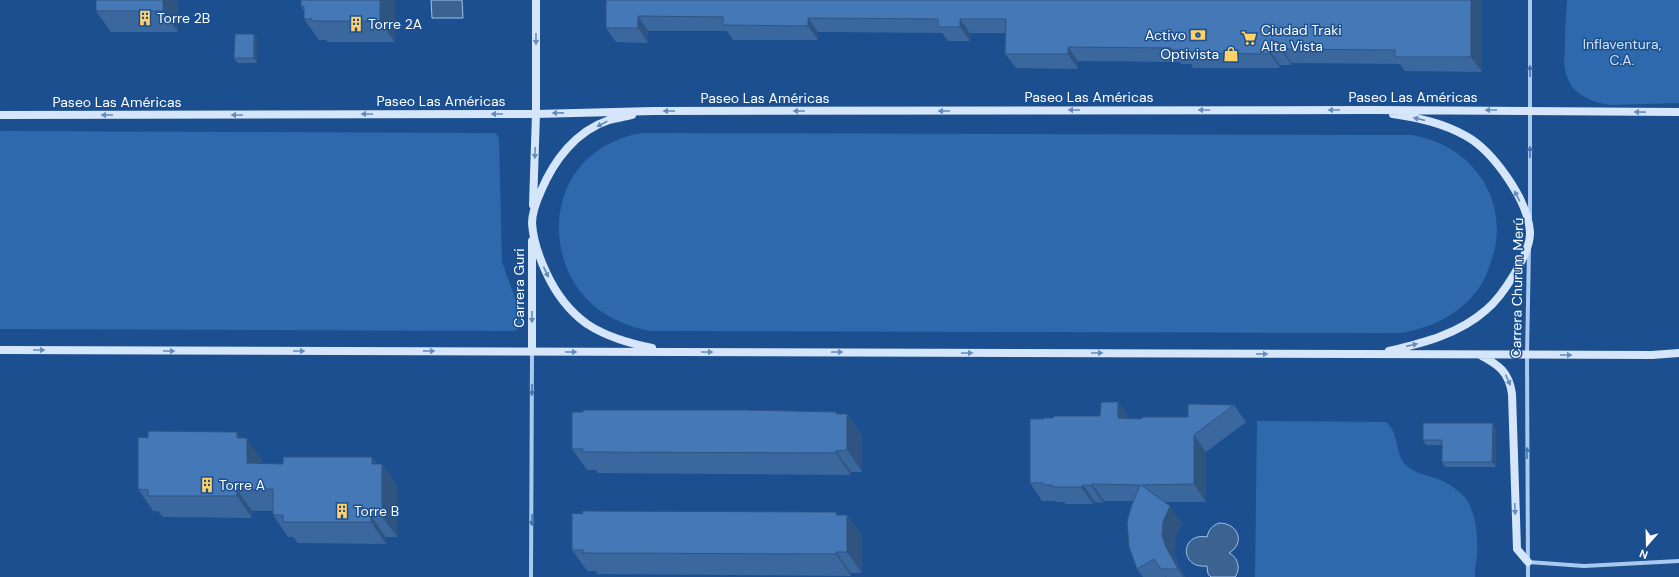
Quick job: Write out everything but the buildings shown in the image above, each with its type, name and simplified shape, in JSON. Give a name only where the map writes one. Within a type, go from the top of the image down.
[{"type":"main road","name":"Carrera Guri","points":[[532,352],[532,222],[536,114],[536,0]]},
{"type":"main road","points":[[1373,110],[1437,124],[1467,136],[1489,154],[1509,180],[1525,210],[1530,233],[1526,250],[1506,288],[1486,310],[1462,327],[1425,343],[1374,354]]},
{"type":"main road","name":"Paseo Las Américas","points":[[0,115],[536,114],[653,111],[1530,110],[1679,112]]},
{"type":"main road","points":[[653,111],[608,120],[586,132],[565,150],[549,172],[538,198],[532,222],[536,244],[542,263],[553,288],[567,305],[587,323],[606,334],[628,343],[668,352]]},
{"type":"main road","points":[[0,350],[1527,355],[1652,355],[1679,353]]},
{"type":"main road","points":[[1480,354],[1497,365],[1506,374],[1510,381],[1512,394],[1516,549],[1528,562]]},
{"type":"street","name":"Carrera Churum Merú","points":[[1528,577],[1527,355],[1530,233],[1530,0]]},
{"type":"street","name":"Carrera Guri","points":[[531,577],[532,352]]},
{"type":"street","points":[[1528,562],[1584,566],[1679,561]]},
{"type":"green space","name":"Inflaventura, C.A.","points":[[1567,0],[1679,0],[1679,103],[1602,104],[1587,98],[1575,90],[1570,84],[1564,66]]},
{"type":"green space","points":[[0,131],[496,133],[499,138],[502,262],[522,317],[522,322],[518,329],[513,331],[0,329]]},
{"type":"green space","points":[[642,133],[1411,135],[1432,140],[1451,149],[1467,162],[1480,177],[1490,194],[1496,213],[1497,234],[1493,256],[1486,275],[1479,288],[1469,300],[1442,320],[1422,328],[1401,333],[650,331],[627,325],[599,310],[578,288],[567,268],[561,247],[559,224],[562,202],[570,182],[583,164],[600,149],[610,143]]},
{"type":"green space","points":[[1257,421],[1386,422],[1393,431],[1401,458],[1408,467],[1417,472],[1438,479],[1453,487],[1468,502],[1475,520],[1477,534],[1475,577],[1255,577]]},
{"type":"shaded area","points":[[431,0],[462,0],[463,18],[432,18]]},
{"type":"shaded area","points":[[1219,523],[1231,526],[1238,534],[1237,544],[1229,553],[1235,557],[1238,564],[1238,570],[1235,577],[1211,577],[1208,574],[1207,566],[1198,565],[1191,562],[1186,551],[1192,540],[1198,537],[1207,537],[1211,528]]},
{"type":"place","name":"Torre 2B","points":[[145,18]]},
{"type":"place","name":"Torre 2A","points":[[356,24]]},
{"type":"place","name":"Activo","points":[[1198,35]]},
{"type":"place","name":"Ciudad Traki Alta Vista","points":[[1249,38]]},
{"type":"place","name":"Optivista","points":[[1231,54]]},
{"type":"place","name":"Torre A","points":[[207,485]]},
{"type":"place","name":"Torre B","points":[[342,511]]}]
